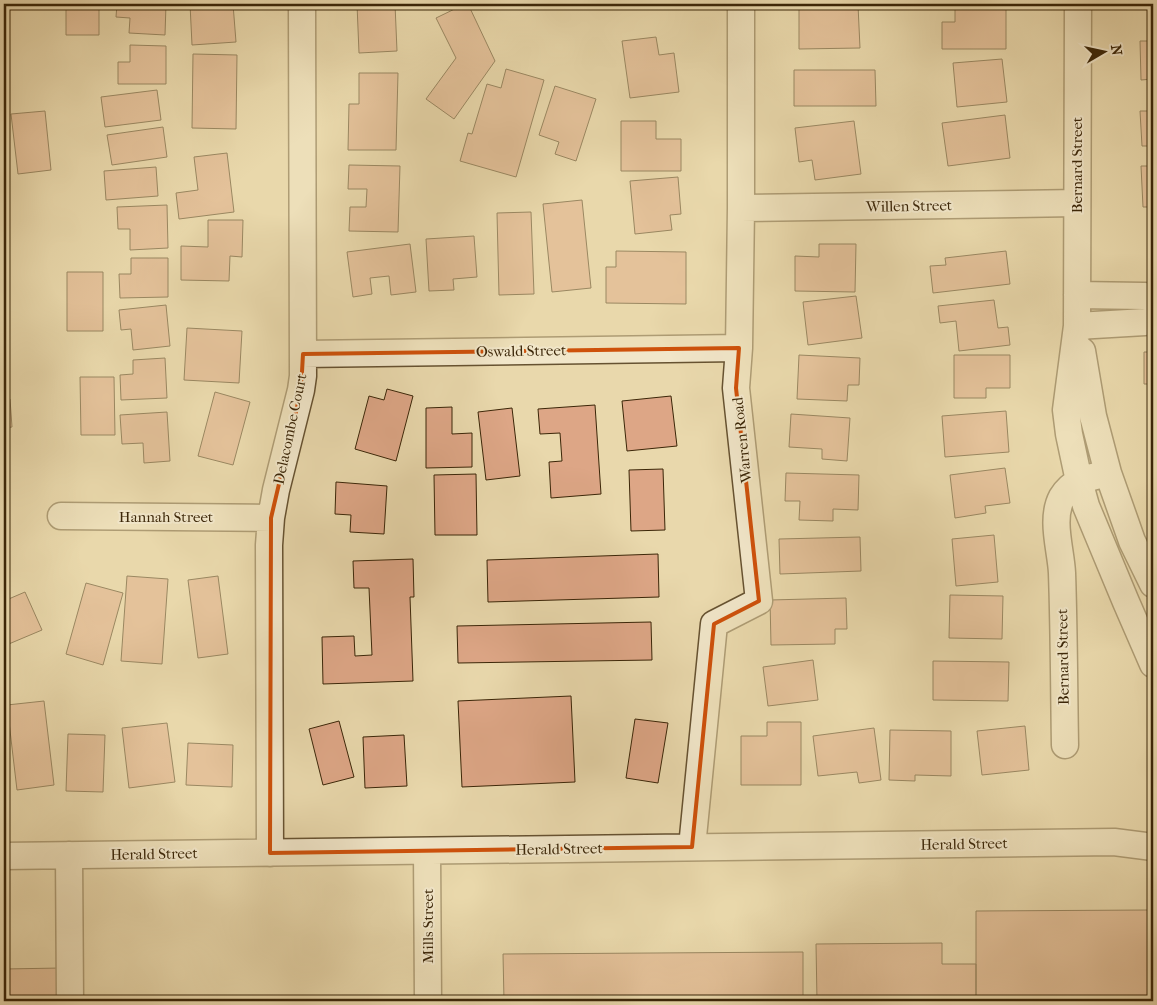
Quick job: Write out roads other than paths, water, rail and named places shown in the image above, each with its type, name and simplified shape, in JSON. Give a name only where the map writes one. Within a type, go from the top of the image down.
[{"type":"street","name":"Delacombe Court","points":[[270,853],[270,518],[303,376],[302,4]]},
{"type":"street","name":"Warren Road","points":[[692,847],[714,624],[760,601],[736,388],[739,348],[741,208],[741,4]]},
{"type":"street","name":"Bernard Street","points":[[1078,4],[1077,326],[1066,410],[1069,434],[1086,506],[1153,664]]},
{"type":"street","name":"Willen Street","points":[[741,208],[1077,204]]},
{"type":"street","points":[[1077,295],[1144,296],[1153,298]]},
{"type":"street","points":[[1077,326],[1153,320]]},
{"type":"street","name":"Bernard Street","points":[[1077,326],[1093,416],[1108,473],[1132,541],[1153,584]]},
{"type":"street","name":"Oswald Street","points":[[303,354],[739,348]]},
{"type":"street","name":"Bernard Street","points":[[1065,744],[1062,570],[1056,532],[1058,508],[1062,497],[1072,485],[1079,481],[1108,473]]},
{"type":"street","name":"Bernard Street","points":[[1062,570],[1074,530],[1094,491],[1108,473]]},
{"type":"street","name":"Hannah Street","points":[[61,516],[270,518]]},
{"type":"street","name":"Herald Street","points":[[1114,842],[1153,833]]},
{"type":"street","name":"Herald Street","points":[[4,856],[1114,842],[1153,848]]},
{"type":"street","name":"Mills Street","points":[[427,852],[428,1001]]},
{"type":"street","points":[[69,855],[70,1001]]}]
